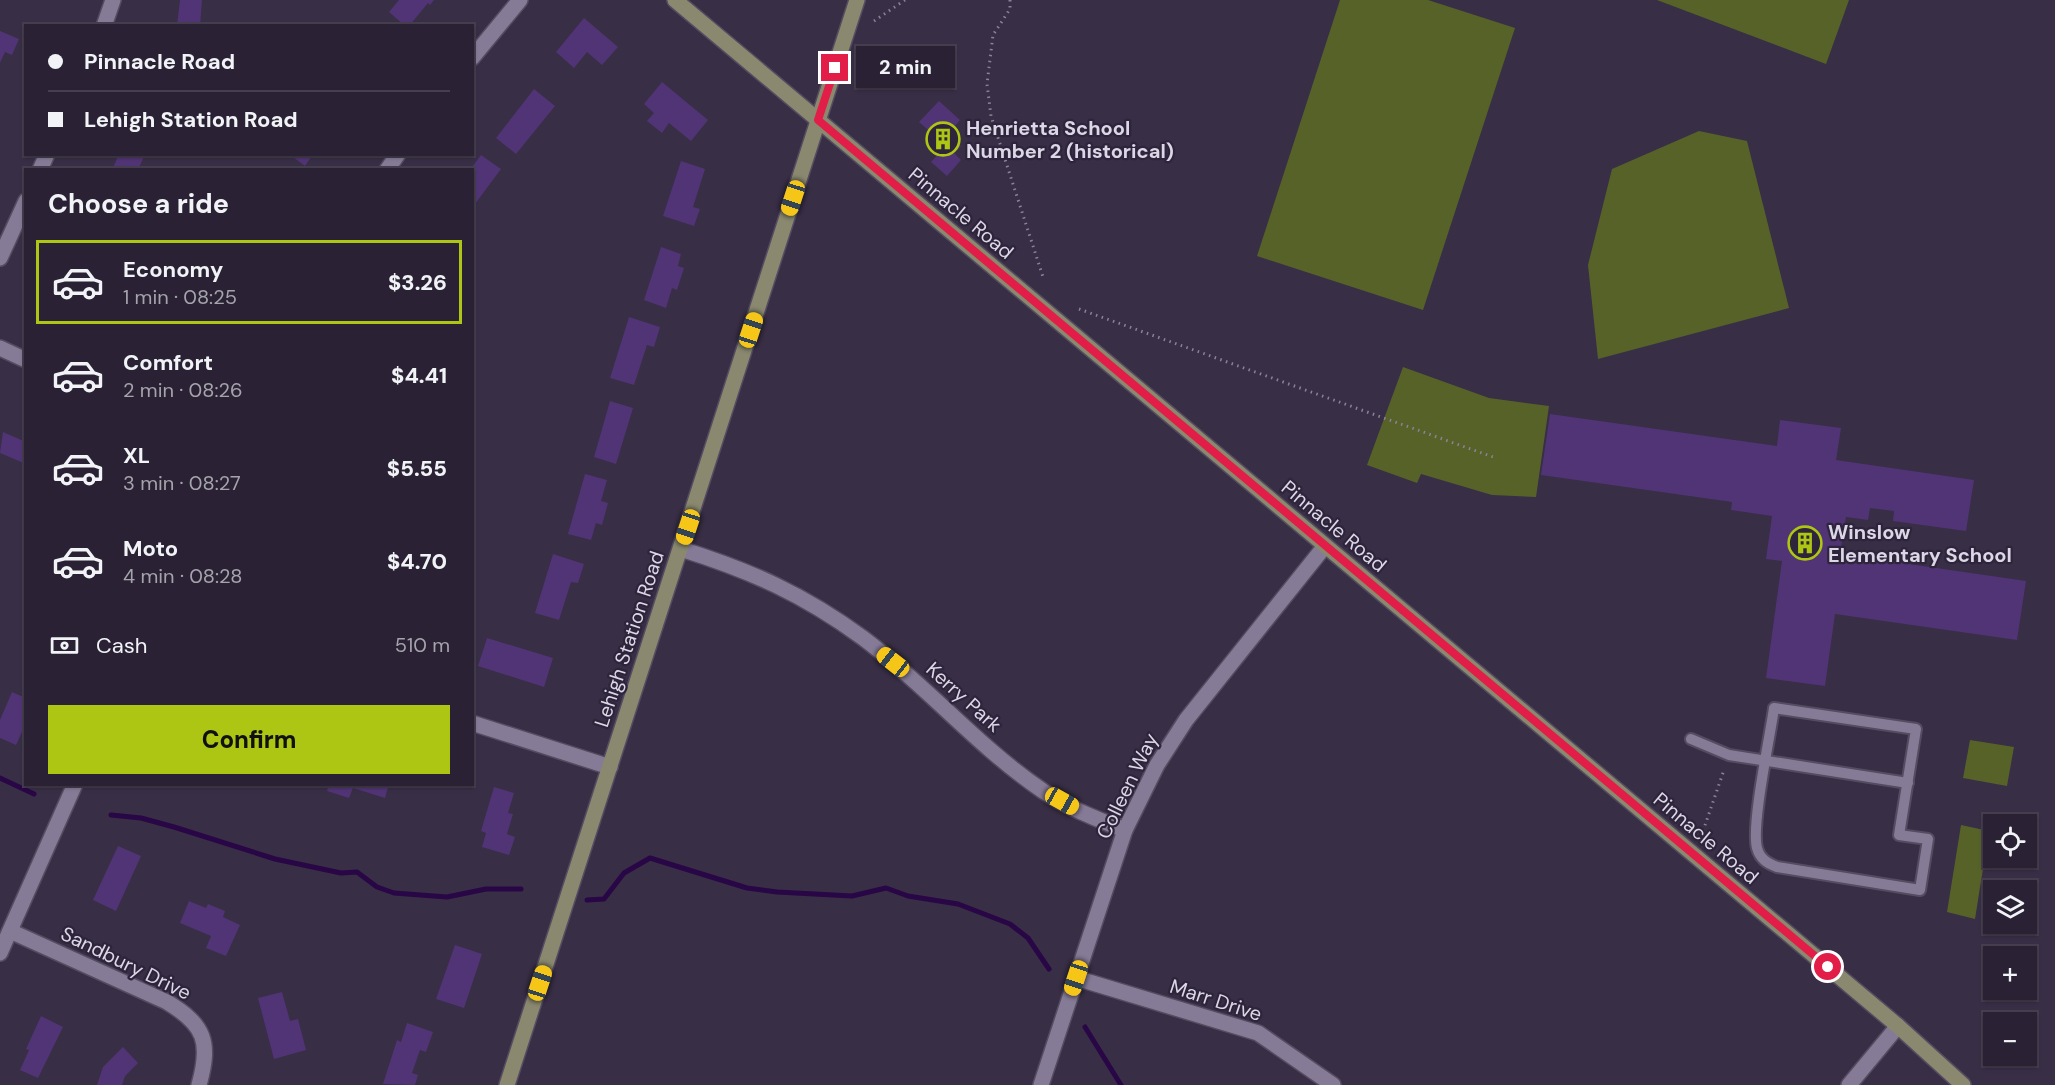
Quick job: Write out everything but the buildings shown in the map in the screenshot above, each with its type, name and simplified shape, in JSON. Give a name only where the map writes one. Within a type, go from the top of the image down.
[{"type":"main road","name":"Pinnacle Road","points":[[675,0],[1898,1026],[1963,1085]]},
{"type":"main road","name":"Lehigh Station Road","points":[[507,1085],[856,0]]},
{"type":"street","points":[[105,24],[113,0]]},
{"type":"street","points":[[474,56],[520,0]]},
{"type":"street","points":[[0,258],[24,205]]},
{"type":"street","points":[[0,348],[24,359]]},
{"type":"street","name":"Colleen Way","points":[[1041,1085],[1125,830],[1171,741],[1325,546]]},
{"type":"street","name":"Kerry Park","points":[[681,549],[739,568],[784,587],[823,610],[893,662],[1009,765],[1044,792],[1080,811],[1125,830]]},
{"type":"street","points":[[474,724],[610,767]]},
{"type":"street","points":[[0,953],[74,786]]},
{"type":"street","name":"Sandbury Drive","points":[[10,931],[167,1002],[188,1015],[195,1023],[205,1047],[205,1062],[199,1085]]},
{"type":"street","name":"Marr Drive","points":[[1076,978],[1258,1033],[1333,1085]]},
{"type":"street","points":[[1849,1085],[1898,1026]]},
{"type":"lane","points":[[1774,708],[1916,729],[1908,783],[1899,835],[1928,839],[1920,890],[1777,867],[1761,858],[1756,840],[1774,708]]},
{"type":"lane","points":[[1691,739],[1729,755],[1908,783]]},
{"type":"path","points":[[874,21],[905,0]]},
{"type":"path","points":[[1010,0],[1010,9],[993,35],[987,84],[991,116],[1044,280]]},
{"type":"path","points":[[1079,309],[1493,457]]},
{"type":"path","points":[[1703,831],[1724,770]]},
{"type":"green space","points":[[1340,0],[1428,0],[1515,28],[1423,310],[1257,256]]},
{"type":"green space","points":[[1657,0],[1849,0],[1826,64]]},
{"type":"green space","points":[[1699,131],[1747,141],[1789,308],[1598,359],[1588,265],[1612,169]]},
{"type":"green space","points":[[1403,367],[1489,398],[1549,406],[1536,497],[1492,495],[1421,474],[1417,483],[1367,465]]},
{"type":"green space","points":[[1970,740],[2014,747],[2007,786],[1963,778]]},
{"type":"green space","points":[[1961,825],[1983,830],[1983,868],[1975,919],[1947,912]]},
{"type":"waterway","points":[[0,778],[34,794]]},
{"type":"waterway","points":[[111,815],[141,818],[275,859],[341,873],[357,872],[377,887],[394,893],[447,897],[486,889],[521,889]]},
{"type":"waterway","points":[[587,900],[604,899],[624,873],[650,858],[747,888],[777,892],[852,896],[886,888],[908,896],[958,904],[1010,924],[1028,938],[1049,969]]},
{"type":"waterway","points":[[1085,1027],[1121,1085]]},
{"type":"place","name":"Henrietta School Number 2 (historical)","points":[[943,139]]},
{"type":"place","name":"Winslow Elementary School","points":[[1805,543]]},
{"type":"route","points":[[835,68],[818,120],[1828,967]]}]
